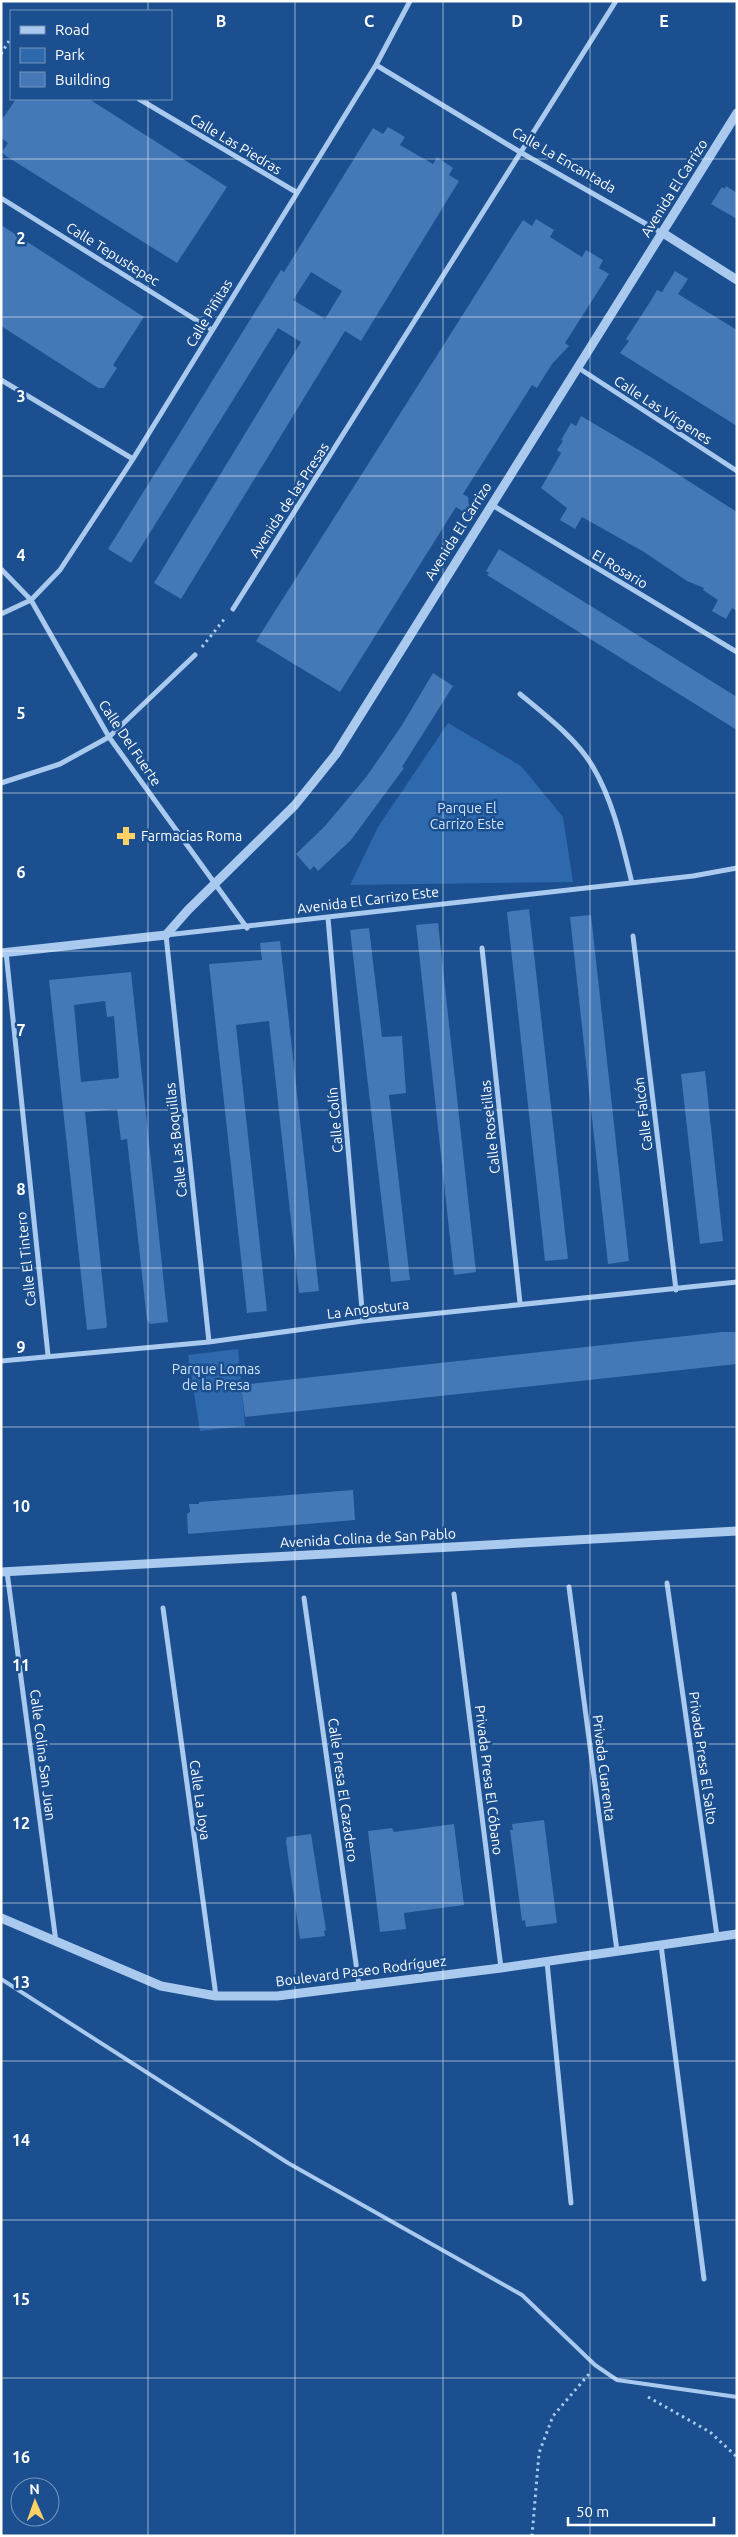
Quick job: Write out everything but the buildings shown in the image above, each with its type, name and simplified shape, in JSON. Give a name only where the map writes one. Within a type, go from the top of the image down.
[{"type":"street","name":"Calle Piñitas","points":[[1,614],[31,600],[60,570],[133,460],[296,192],[376,65],[410,1]]},
{"type":"street","name":"Avenida de las Presas","points":[[233,609],[366,402],[520,152],[616,1]]},
{"type":"street","name":"Calle La Encantada","points":[[376,65],[520,152],[663,233],[737,280]]},
{"type":"street","name":"Calle Las Piedras","points":[[141,100],[296,192]]},
{"type":"street","name":"Avenida El Carrizo","points":[[166,935],[188,910],[216,885],[294,805],[336,754],[737,113]]},
{"type":"street","name":"Calle Tepustepec","points":[[1,198],[212,330]]},
{"type":"street","name":"Calle Las Virgenes","points":[[577,367],[737,471]]},
{"type":"street","points":[[1,380],[133,460]]},
{"type":"street","name":"El Rosario","points":[[491,504],[737,652]]},
{"type":"street","name":"Calle Del Fuerte","points":[[1,569],[31,600],[109,737],[246,928]]},
{"type":"street","points":[[1,783],[60,764],[109,737],[195,656]]},
{"type":"street","points":[[520,694],[561,729],[593,766],[616,817],[632,884]]},
{"type":"street","name":"Avenida El Carrizo Este","points":[[4,952],[246,928],[632,884],[737,868]]},
{"type":"street","name":"Calle Colín","points":[[328,918],[363,1321]]},
{"type":"street","name":"Calle Las Boquillas","points":[[166,935],[209,1342]]},
{"type":"street","name":"Calle Falcón","points":[[633,936],[676,1290]]},
{"type":"street","name":"Calle Rosetillas","points":[[482,948],[520,1303]]},
{"type":"street","name":"Calle El Tintero","points":[[4,952],[48,1355]]},
{"type":"street","name":"La Angostura","points":[[1,1361],[48,1355],[209,1342],[363,1321],[520,1303],[676,1290],[737,1282]]},
{"type":"street","name":"Avenida Colina de San Pablo","points":[[4,1572],[737,1531]]},
{"type":"street","name":"Calle Colina San Juan","points":[[4,1572],[56,1942]]},
{"type":"street","name":"Privada Presa El Salto","points":[[667,1583],[717,1936]]},
{"type":"street","name":"Privada Cuarenta","points":[[569,1587],[617,1951]]},
{"type":"street","name":"Privada Presa El Cóbano","points":[[454,1594],[501,1968]]},
{"type":"street","name":"Calle Presa El Cazadero","points":[[304,1598],[359,1985]]},
{"type":"street","name":"Calle La Joya","points":[[163,1608],[216,1996]]},
{"type":"street","name":"Boulevard Paseo Rodríguez","points":[[1,1918],[161,1986],[216,1996],[277,1996],[547,1962],[737,1934]]},
{"type":"street","points":[[661,1945],[704,2279]]},
{"type":"street","points":[[547,1962],[571,2203]]},
{"type":"lane","points":[[1,1979],[288,2163],[522,2295],[596,2365],[617,2380],[737,2397]]},
{"type":"path","points":[[1,54],[9,41]]},
{"type":"path","points":[[195,656],[233,609]]},
{"type":"path","points":[[532,2536],[539,2453],[553,2416],[596,2365]]},
{"type":"path","points":[[643,2394],[710,2432],[737,2457]]},
{"type":"green space","name":"Parque El Carrizo Este","points":[[448,723],[521,766],[563,817],[573,882],[350,885],[378,827]]},
{"type":"green space","name":"Parque Lomas de la Presa","points":[[238,1349],[245,1426],[200,1431],[188,1355]]},
{"type":"place","name":"Farmacias Roma","points":[[126,836]]}]
